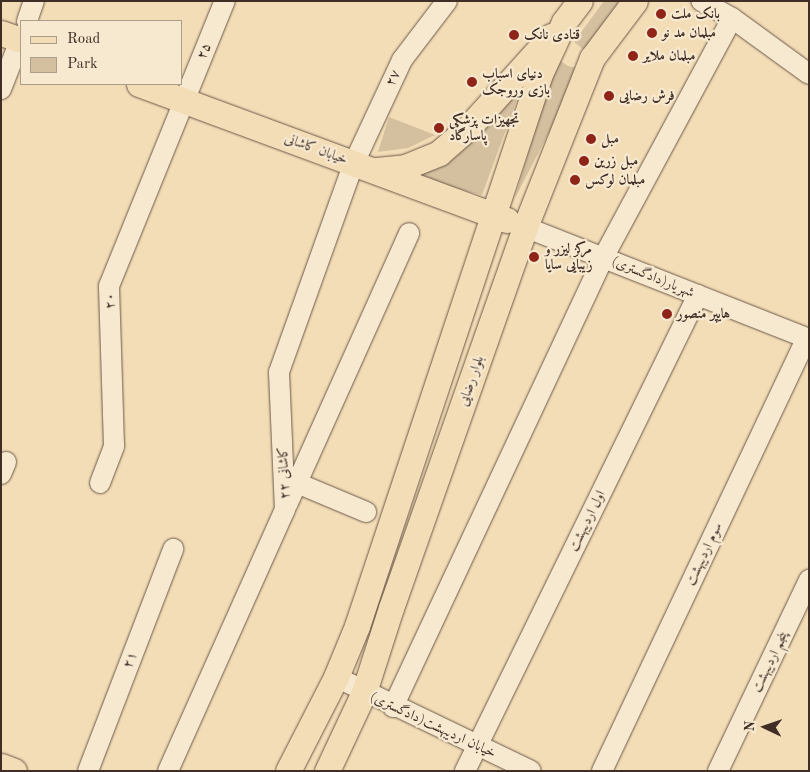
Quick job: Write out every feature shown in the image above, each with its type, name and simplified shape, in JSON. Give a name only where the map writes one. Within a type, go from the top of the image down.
[{"type":"main road","points":[[363,167],[405,167],[439,153],[468,128],[562,27],[580,1]]},
{"type":"main road","name":"بلوار رضایی","points":[[327,771],[364,692],[391,608],[525,227],[592,58],[634,1]]},
{"type":"main road","points":[[562,27],[571,54],[592,58]]},
{"type":"main road","points":[[288,771],[336,677],[417,451],[492,214],[540,74],[562,27]]},
{"type":"main road","points":[[1,32],[20,39]]},
{"type":"main road","name":"خیابان کاشانی","points":[[142,85],[525,227]]},
{"type":"main road","points":[[1,766],[14,771]]},
{"type":"street","points":[[27,20],[34,1]]},
{"type":"street","name":"۲۵","points":[[184,100],[224,1]]},
{"type":"street","name":"۲۷","points":[[363,167],[402,60],[447,1]]},
{"type":"street","points":[[701,1],[732,18],[808,71]]},
{"type":"street","points":[[393,707],[603,258],[732,18]]},
{"type":"street","points":[[1,89],[20,42]]},
{"type":"street","name":"۲۰","points":[[100,484],[114,446],[109,286],[184,100]]},
{"type":"street","name":"کاشانی ۲۲","points":[[168,771],[285,510],[280,372],[363,167]]},
{"type":"street","name":"شهریار(دادگستری)","points":[[525,227],[808,338]]},
{"type":"street","points":[[285,510],[410,233]]},
{"type":"street","name":"اول اردیبهشت","points":[[465,771],[698,295]]},
{"type":"street","name":"سوم اردیبهشت","points":[[602,771],[808,338]]},
{"type":"street","points":[[297,483],[366,512]]},
{"type":"street","name":"۲۱","points":[[88,771],[173,549]]},
{"type":"street","name":"پنجم اردیبهشت","points":[[718,771],[809,580]]},
{"type":"street","name":"خیابان اردیبهشت(دادگستری)","points":[[336,677],[393,707],[531,771]]},
{"type":"green space","points":[[604,1],[619,1],[584,50],[574,42]]},
{"type":"green space","points":[[556,58],[568,66],[582,69],[515,198]]},
{"type":"green space","points":[[523,83],[482,195],[407,176],[449,160],[472,142]]},
{"type":"green space","points":[[389,117],[435,135],[408,148],[378,152]]},
{"type":"place","name":"بانک ملت","points":[[661,14]]},
{"type":"place","name":"مبلمان مد نو","points":[[652,33]]},
{"type":"place","name":"قنادی نانک","points":[[514,35]]},
{"type":"place","name":"مبلمان ملایر","points":[[633,56]]},
{"type":"place","name":"دنیای اسباب بازی وروجک","points":[[472,82]]},
{"type":"place","name":"فرش رضایی","points":[[609,96]]},
{"type":"place","name":"تجهیزات پزشکی پاسارگاد","points":[[439,128]]},
{"type":"place","name":"مبل","points":[[591,139]]},
{"type":"place","name":"مبل زرین","points":[[584,161]]},
{"type":"place","name":"مبلمان لوکس","points":[[575,180]]},
{"type":"place","name":"مرکز لیزر و زیبایی سایا","points":[[534,257]]},
{"type":"place","name":"هایپر منصور","points":[[667,314]]}]
